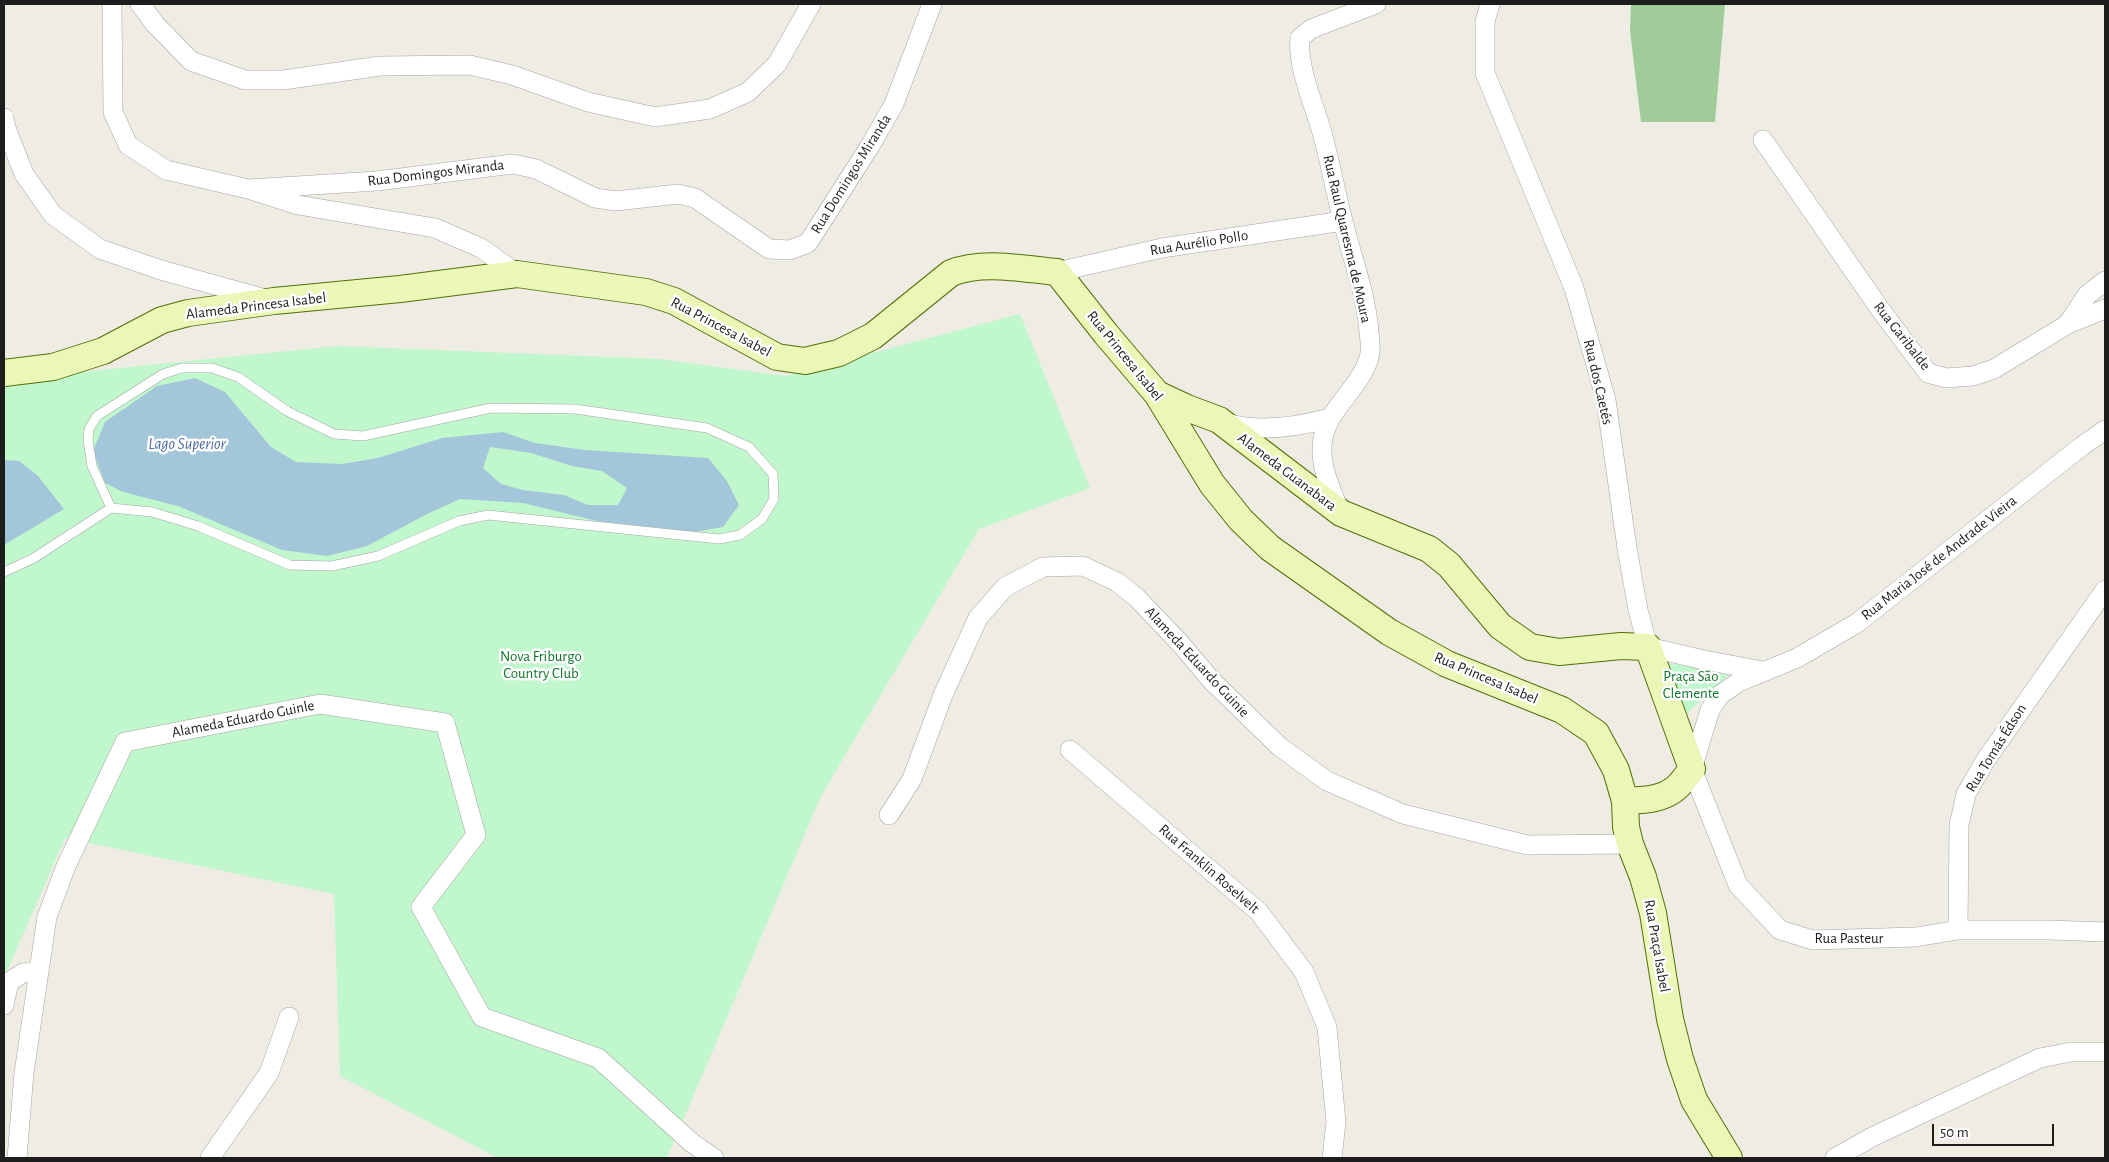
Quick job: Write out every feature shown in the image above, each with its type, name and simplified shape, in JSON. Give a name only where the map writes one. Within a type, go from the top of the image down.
[{"type":"street","points":[[112,4],[113,112],[128,145],[166,170],[248,189],[298,205],[435,228],[481,248],[517,274]]},
{"type":"street","points":[[140,4],[155,24],[191,61],[245,80],[283,80],[380,66],[470,65],[512,74],[588,102],[656,117],[710,109],[748,92],[777,64],[811,4]]},
{"type":"street","name":"Rua Domingos Miranda","points":[[248,189],[377,181],[514,164],[536,169],[595,198],[616,201],[678,194],[695,198],[769,249],[790,250],[808,243],[870,146],[894,104],[914,57],[932,4]]},
{"type":"street","name":"Rua Raul Quaresma de Moura","points":[[1341,514],[1323,465],[1321,448],[1323,434],[1330,418],[1358,380],[1370,357],[1367,321],[1358,274],[1343,221],[1322,132],[1298,52],[1300,38],[1311,29],[1376,4]]},
{"type":"street","name":"Rua dos Caetés","points":[[1490,4],[1486,22],[1485,73],[1574,288],[1606,400],[1627,548],[1638,610],[1648,647],[1692,769]]},
{"type":"street","points":[[4,118],[24,174],[53,215],[100,249],[161,270],[274,301]]},
{"type":"street","name":"Rua Garibalde","points":[[1763,140],[1880,309],[1928,373],[1946,378],[1973,376],[1994,369],[2068,324],[2093,312],[2105,309]]},
{"type":"street","name":"Rua Aurélio Pollo","points":[[1057,272],[1162,248],[1343,221]]},
{"type":"street","name":"Rua Princesa Isabel","points":[[517,274],[646,292],[665,298],[702,315],[777,357],[805,361],[839,353],[873,336],[951,273],[964,268],[978,266],[1057,272],[1157,394],[1212,484],[1241,520],[1270,548],[1389,632],[1447,664],[1562,710],[1596,733],[1616,770],[1626,801]]},
{"type":"street","name":"Alameda Princesa Isabel","points":[[4,373],[53,367],[103,351],[162,320],[188,313],[274,301],[400,289],[517,274]]},
{"type":"street","points":[[2068,324],[2087,295],[2105,280]]},
{"type":"street","name":"Alameda Guanabara","points":[[1157,394],[1219,420],[1341,514],[1429,549],[1448,565],[1500,626],[1530,647],[1560,652],[1621,646],[1648,647]]},
{"type":"street","points":[[1219,420],[1241,427],[1263,428],[1298,426],[1330,418]]},
{"type":"street","name":"Rua Maria José de Andrade Vieira","points":[[1692,769],[1710,710],[1720,695],[1739,682],[1798,658],[1857,623],[2105,430]]},
{"type":"street","name":"Alameda Eduardo Guinie","points":[[889,815],[912,779],[944,695],[978,618],[1005,588],[1043,567],[1083,566],[1117,582],[1136,597],[1180,643],[1212,681],[1280,748],[1327,781],[1403,814],[1527,845],[1630,844]]},
{"type":"street","name":"Rua Tomás Édson","points":[[1958,930],[1959,825],[1966,794],[1985,761],[2105,590]]},
{"type":"street","points":[[1648,647],[1763,671]]},
{"type":"street","name":"Alameda Eduardo Guinle","points":[[39,972],[47,917],[52,900],[66,866],[125,742],[320,704],[445,723],[476,835],[421,907],[482,1017],[598,1058],[692,1143],[714,1158]]},
{"type":"street","name":"Rua Franklin Roselvelt","points":[[1070,750],[1259,912],[1304,972],[1327,1027],[1336,1122],[1332,1158]]},
{"type":"street","points":[[1626,801],[1647,800],[1662,796],[1677,788],[1692,769]]},
{"type":"street","name":"Rua Pasteur","points":[[1692,769],[1738,885],[1780,930],[1813,940],[1916,937],[1958,930],[2105,932]]},
{"type":"street","name":"Rua Praça Isabel","points":[[1626,801],[1626,827],[1653,913],[1670,1019],[1680,1059],[1694,1100],[1727,1158]]},
{"type":"street","points":[[4,1005],[9,982],[23,973],[39,972],[24,1073],[17,1158]]},
{"type":"street","points":[[210,1158],[269,1073],[289,1017]]},
{"type":"street","points":[[1835,1158],[1872,1137],[2040,1058],[2071,1052],[2105,1052]]},
{"type":"lane","points":[[4,572],[34,558],[112,508],[152,512],[198,526],[290,565],[332,566],[378,556],[459,521],[488,515],[720,539],[740,535],[762,520],[774,499],[773,474],[749,447],[707,428],[575,408],[491,408],[363,436],[334,434],[287,411],[238,377],[212,368],[182,368],[163,374],[98,416],[89,429],[88,440],[92,466],[112,508]]},
{"type":"green space","points":[[1631,4],[1725,4],[1715,122],[1641,122],[1630,31]]},
{"type":"green space","name":"Nova Friburgo Country Club","points":[[1020,314],[1090,488],[979,529],[821,796],[667,1158],[498,1158],[340,1076],[334,894],[65,838],[4,978],[4,376],[32,377],[337,346],[659,359],[785,376]]},
{"type":"green space","name":"Praça São Clemente","points":[[1665,663],[1734,670],[1681,719]]},
{"type":"water","name":"Lago Superior","points":[[195,378],[225,392],[271,447],[296,462],[342,464],[378,458],[442,438],[503,432],[535,443],[585,450],[708,458],[727,481],[739,505],[723,527],[695,532],[597,521],[523,503],[460,499],[367,546],[327,556],[282,550],[178,506],[123,492],[105,483],[93,451],[105,422],[157,386]],"holes":[[[490,447],[531,453],[572,466],[602,471],[627,488],[618,505],[588,505],[564,495],[523,490],[501,484],[483,468]]]},
{"type":"water","points":[[4,460],[19,461],[38,476],[64,509],[4,545]]}]
